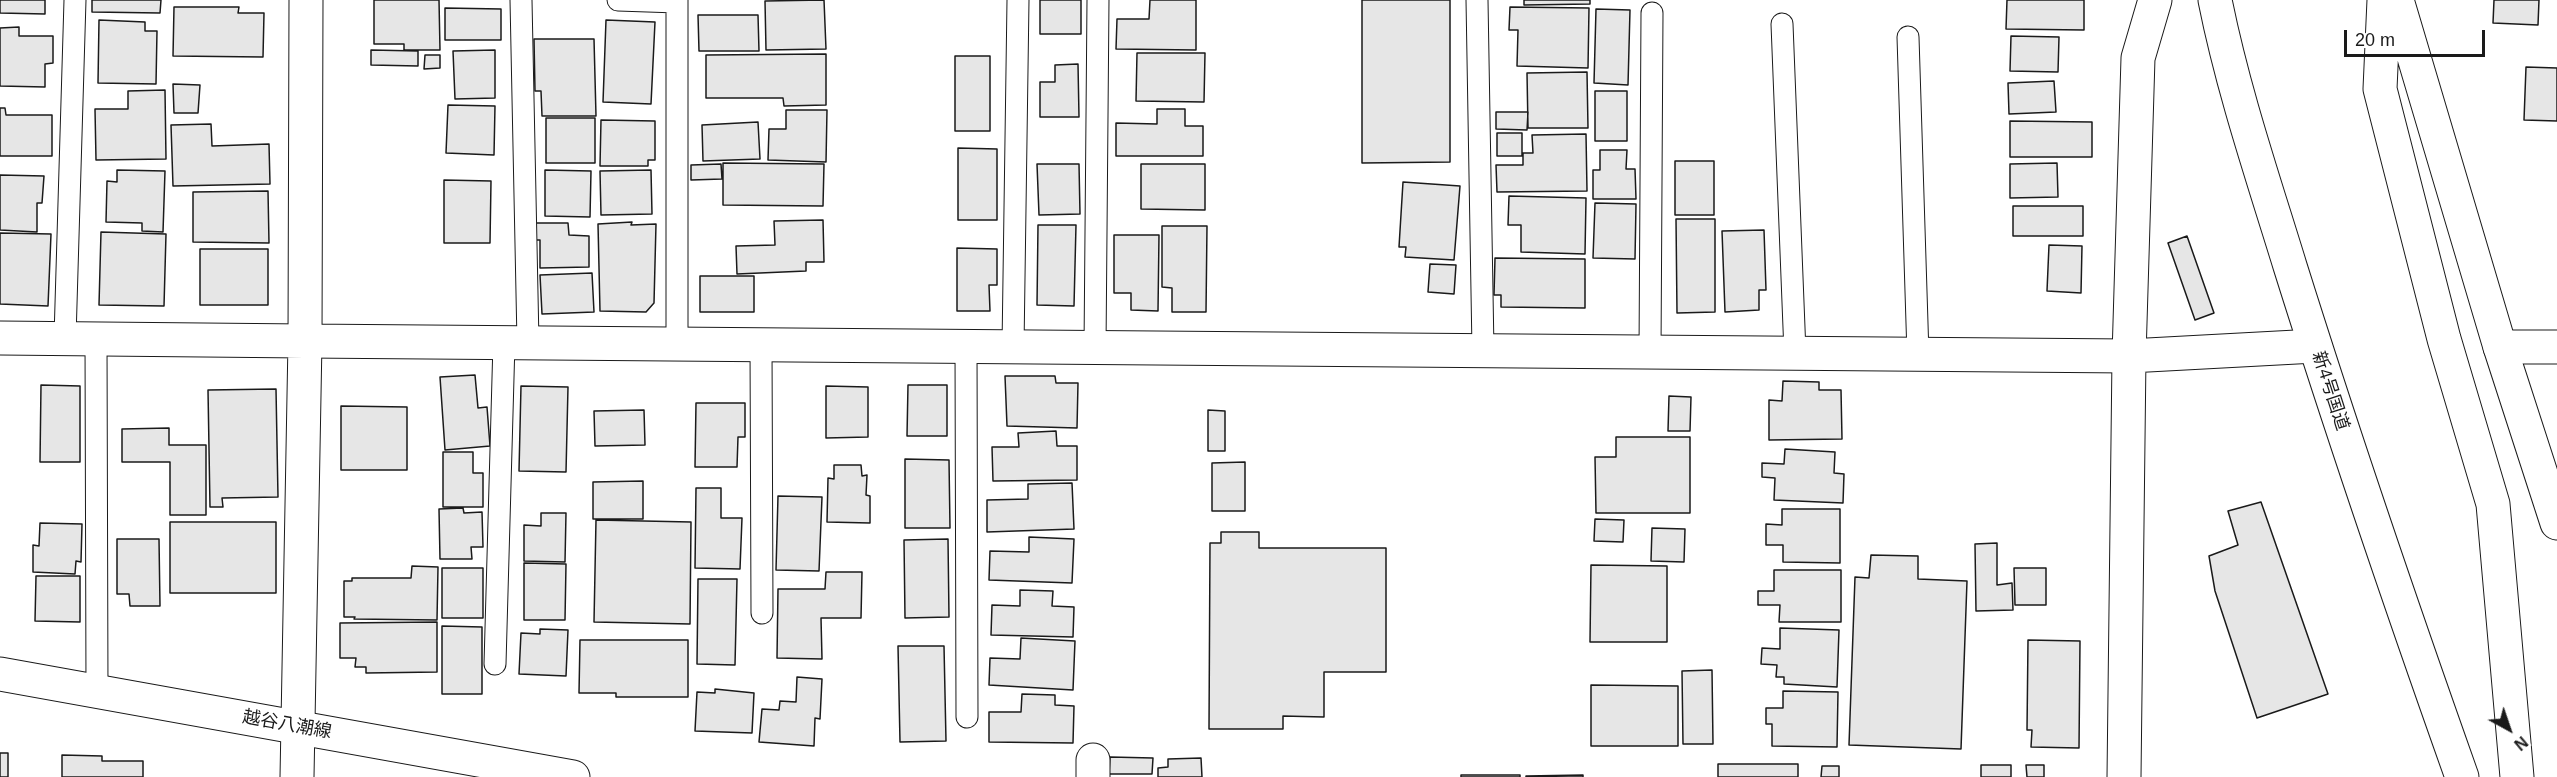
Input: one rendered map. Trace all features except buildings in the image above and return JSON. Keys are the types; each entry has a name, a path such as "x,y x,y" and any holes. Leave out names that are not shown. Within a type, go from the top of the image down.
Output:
{"main road":[{"path":"297,777 305,340 306,0"},
{"path":"2124,777 2129,356 2138,58 2155,0"},
{"name":"新4号国道","path":"2214,0 2227,60 2315,346 2410,631 2462,777"},
{"path":"2385,0 2380,89 2444,339 2493,504 2517,777"},
{"path":"2397,0 2500,347 2557,523"},
{"path":"0,338 2129,356 2315,346"},
{"path":"2500,347 2557,347"},
{"name":"越谷八潮線","path":"0,674 297,727 454,767 573,777"}],"lane":[{"path":"75,0 80,339 97,693"},
{"path":"495,664 516,342 520,0"},
{"path":"618,0 677,1 677,343"},
{"path":"1013,347 1017,0"},
{"path":"1095,348 1098,0"},
{"path":"1477,0 1483,350"},
{"path":"1650,352 1653,12"},
{"path":"1782,24 1795,353"},
{"path":"1908,37 1918,355"},
{"path":"761,344 762,613"},
{"path":"966,346 967,717"}]}
